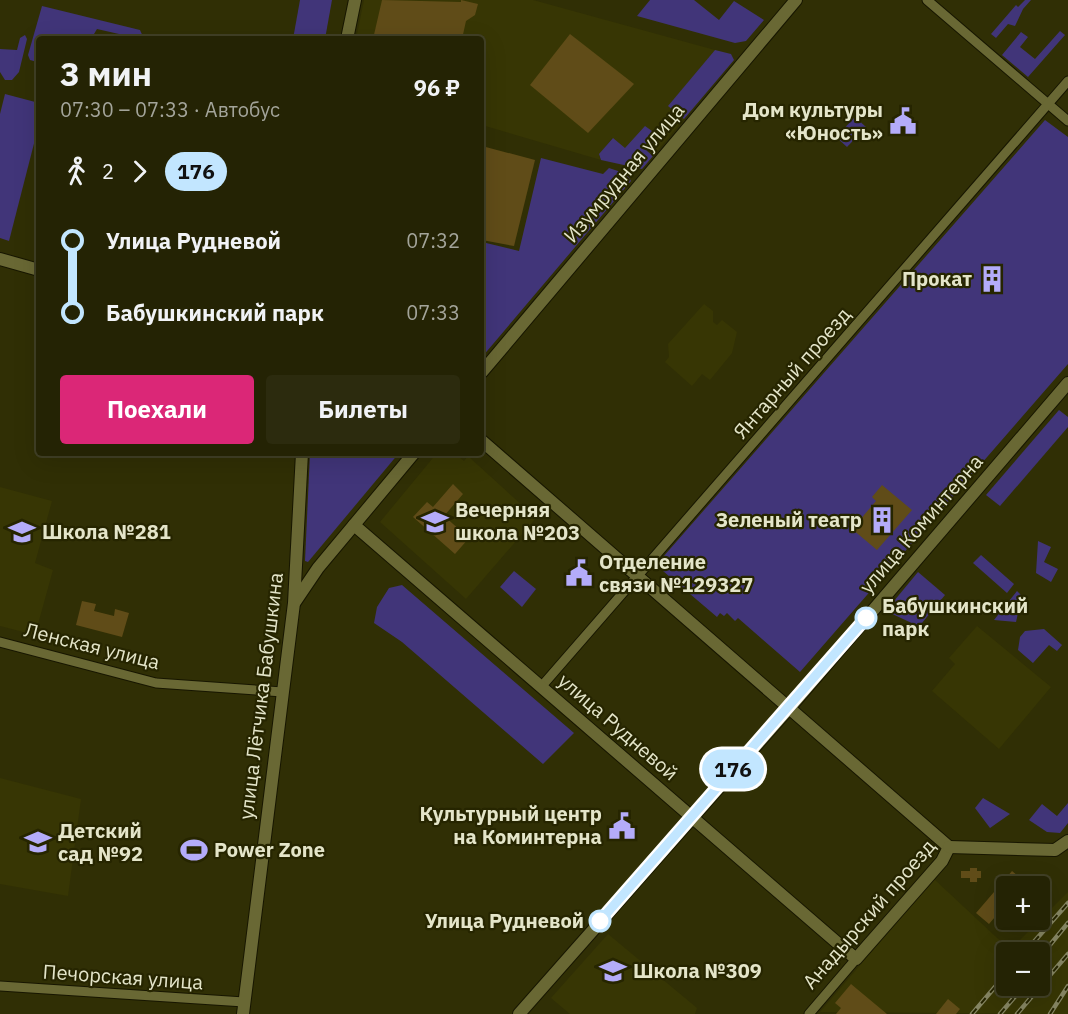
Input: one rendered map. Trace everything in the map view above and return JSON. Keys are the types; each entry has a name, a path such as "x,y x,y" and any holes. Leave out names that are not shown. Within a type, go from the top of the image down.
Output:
{"street":[{"path":"348,36 355,0"},
{"name":"Изумрудная улица","path":"484,370 796,0"},
{"path":"927,0 1068,121"},
{"name":"Янтарный проезд","path":"541,687 639,578 1068,81"},
{"path":"0,259 36,269"},
{"name":"улица Коминтерна","path":"519,1014 1068,383"},
{"path":"484,443 949,847"},
{"name":"улица Лётчика Бабушкина","path":"243,1008 294,603 302,456"},
{"path":"294,603 318,568 412,456"},
{"name":"улица Рудневой","path":"354,525 856,959"},
{"name":"Ленская улица","path":"0,642 156,682 283,692"},
{"name":"Анадырский проезд","path":"809,1014 942,861 949,847 1055,850 1068,841"},
{"name":"Печорская улица","path":"0,986 243,1008"}],"shaded area":[{"path":"300,0 332,0 326,36 294,36"},
{"path":"364,0 533,0 715,50 669,106 684,119 653,156 647,151 625,149 612,138 599,156 601,160 484,126 484,36 357,36"},
{"path":"650,0 694,0 719,20 734,1 764,20 746,41 735,43 637,16"},
{"path":"1025,0 1031,0 1023,9 1015,26 1008,24 996,38 991,34 1016,5 1018,7"},
{"path":"42,6 140,30 143,36 120,36 97,29 93,36 36,36 36,62 30,60 28,55"},
{"path":"1060,31 1065,35 1028,77 1002,55 1021,32 1028,37 1020,47 1035,59"},
{"path":"25,35 27,39 19,72 12,80 5,80 0,72 0,49 17,50 20,38"},
{"path":"715,50 731,54 734,60 684,119 668,106"},
{"path":"5,94 36,102 36,136 9,241 0,238 0,114"},
{"path":"855,117 866,127 847,147 836,137"},
{"path":"1045,120 1068,137 1068,364 800,672 738,618 735,621 727,613 724,616 720,613 717,617 656,565"},
{"path":"645,126 659,136 647,151 653,156 642,169 601,160 599,154 613,138 625,148"},
{"path":"541,158 603,174 609,168 627,174 631,181 484,355 484,242 519,251"},
{"path":"704,304 713,311 713,322 717,325 722,320 737,332 732,353 710,380 702,374 692,386 665,362 669,357 668,344"},
{"path":"1059,410 1068,417 1068,427 1000,506 986,495"},
{"path":"310,456 396,456 308,562 305,561"},
{"path":"435,456 458,456 464,461 468,456 536,518 466,599 380,522"},
{"name":"Школа №281","path":"0,487 52,501 35,563 53,570 35,635 0,626"},
{"path":"1038,541 1051,547 1044,562 1058,569 1051,582 1036,573"},
{"path":"981,555 1014,584 1007,593 973,563"},
{"path":"514,571 536,589 522,607 500,587"},
{"path":"918,572 945,595 922,623 916,625 888,612 889,607"},
{"path":"402,585 574,733 543,764 402,642 374,623 377,607 389,588"},
{"path":"1017,591 1022,596 1016,622 994,620"},
{"path":"977,626 1051,687 999,749 932,691 955,664 949,658"},
{"path":"1044,629 1062,645 1057,651 1049,645 1033,663 1018,650 1020,637 1025,631"},
{"name":"Детский сад №92","path":"0,778 81,799 68,896 0,884"},
{"path":"983,798 1010,814 990,828 975,808"},
{"path":"1068,803 1068,823 1060,833 1047,832 1029,820 1042,804 1057,816"},
{"path":"934,879 1001,942 996,942 996,996 1050,996 1050,942 1018,942 1030,930 1050,930 1050,910 1068,892 1068,1014 820,1012"},
{"name":"Школа №309","path":"608,934 697,1008 695,1014 570,1014 551,998"}],"building":[{"path":"382,0 461,2 461,0 478,4 475,15 466,21 463,36 374,36"},
{"path":"570,34 634,84 588,133 530,85"},
{"path":"484,147 535,160 514,246 484,240"},
{"name":"Прокат","path":"989,270 1002,280 994,289 982,278"},
{"name":"Вечерняя школа №203","path":"453,484 463,494 444,516 469,538 455,554 413,517 427,502 433,507"},
{"name":"Зеленый театр","path":"882,485 912,510 877,550 852,529 876,501 872,497"},
{"path":"82,601 96,604 94,611 114,616 115,609 129,613 122,637 76,625"},
{"path":"970,868 977,868 977,871 981,871 981,878 977,878 977,882 970,882 970,878 961,878 961,871 970,871"},
{"path":"1012,871 1018,876 1008,876"},
{"path":"996,890 996,916 989,924 976,913"},
{"path":"851,984 887,1014 836,1014 841,1008 835,1003"},
{"path":"948,999 960,1009 956,1014 936,1014"}],"railway":[{"path":"1034,942 1068,903"},
{"path":"1050,945 1068,923"},
{"path":"1017,1014 1068,954"},
{"path":"972,1014 996,986"},
{"path":"1050,1014 1068,986"},
{"path":"1000,1014 1015,996"}],"bus line":[{"name":"176","path":"600,921 866,618"}],"place":[{"name":"Дом культуры «Юность»","path":"903,121"},
{"name":"Прокат","path":"992,279"},
{"name":"Зеленый театр","path":"882,520"},
{"name":"Вечерняя школа №203","path":"435,522"},
{"name":"Школа №281","path":"22,532"},
{"name":"Отделение связи №129327","path":"579,573"},
{"name":"Бабушкинский парк","path":"866,618"},
{"name":"Культурный центр на Коминтерна","path":"622,826"},
{"name":"Детский сад №92","path":"38,842"},
{"name":"Power Zone","path":"194,850"},
{"name":"Улица Рудневой","path":"600,921"},
{"name":"Школа №309","path":"613,971"}]}
